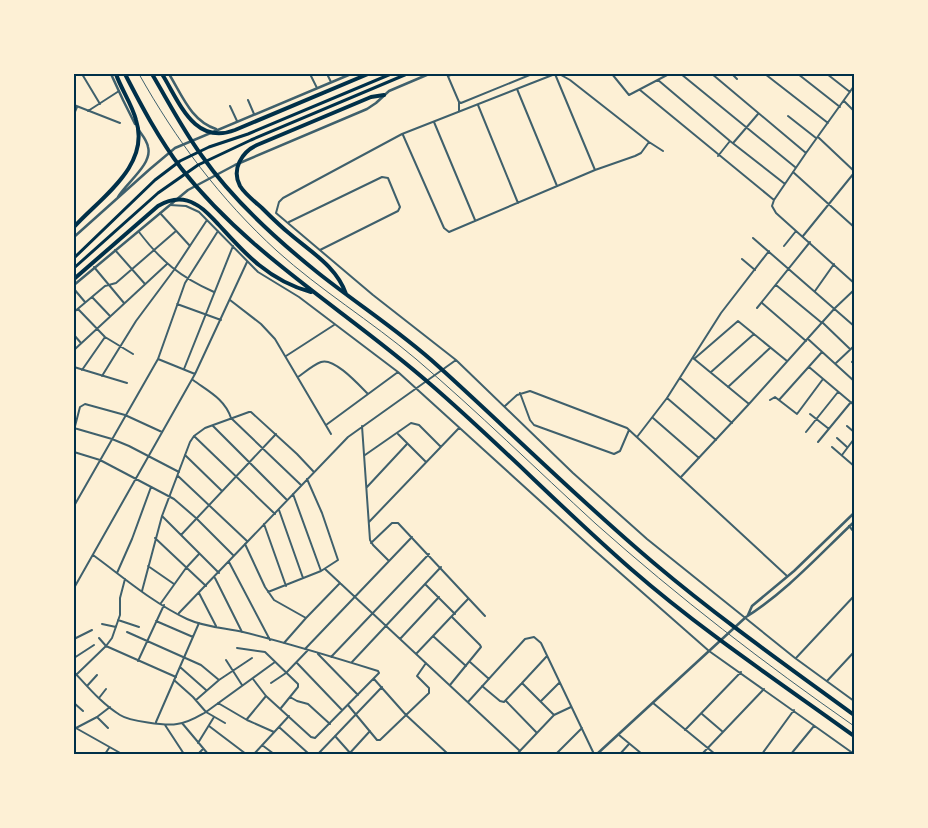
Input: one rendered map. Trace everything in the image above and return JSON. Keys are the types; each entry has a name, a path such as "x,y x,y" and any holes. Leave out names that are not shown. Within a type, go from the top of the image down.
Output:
{"highway":[{"path":"74,227 125,176 134,160 138,131 136,119 116,74"},
{"path":"125,74 160,138 182,169 203,193 260,248 315,294 374,337 430,383 608,549 652,587 726,644 854,736"},
{"path":"152,74 201,156 227,187 291,250 438,366 610,525 722,619 854,715"},
{"path":"162,74 188,118 198,128 211,133 223,134 368,74"},
{"path":"346,295 343,284 330,267 287,232 248,195 238,181 237,170 240,160 249,149 371,97 384,96"},
{"path":"74,279 158,206 171,200 180,199 194,203 205,211 247,254 267,271 289,284 315,294"}],"main road":[{"path":"378,74 390,74"},
{"path":"74,258 155,180 180,161 209,147 248,134 390,74"},
{"path":"74,268 158,193 198,165 251,140 408,74"}],"street":[{"path":"82,74 100,104"},
{"path":"112,74 118,91 149,151 145,164 123,188 116,200"},
{"path":"169,74 195,117 217,130"},
{"path":"310,74 317,88"},
{"path":"326,74 331,82"},
{"path":"74,237 169,152 236,121 351,74"},
{"path":"74,285 188,190 226,170 367,109 389,91 429,74"},
{"path":"453,74 447,75 460,111"},
{"path":"458,102 462,103 532,74"},
{"path":"555,74 595,170"},
{"path":"663,151 570,80 555,74 402,134 283,198 279,202 276,213 373,296 456,360 572,473 622,517 701,583 747,616 796,658 854,701"},
{"path":"612,74 628,94 631,95 669,74"},
{"path":"681,74 796,167"},
{"path":"712,74 806,153"},
{"path":"732,74 737,79"},
{"path":"765,74 828,123"},
{"path":"798,74 840,107"},
{"path":"827,74 850,92"},
{"path":"658,80 730,141 785,184"},
{"path":"854,86 816,137 774,200 772,206 776,213 854,283"},
{"path":"517,89 557,186"},
{"path":"640,90 718,156 774,200"},
{"path":"88,111 118,91"},
{"path":"248,100 254,114"},
{"path":"844,101 854,111"},
{"path":"478,104 518,203"},
{"path":"74,114 75,106 120,123"},
{"path":"230,106 236,121"},
{"path":"733,143 758,114"},
{"path":"788,116 816,137 854,172 803,236"},
{"path":"434,122 475,220"},
{"path":"402,134 445,230 450,232 595,170 635,156 641,153 649,142"},
{"path":"718,156 730,141"},
{"path":"793,172 854,227"},
{"path":"288,223 382,177 388,178 400,207 398,211 320,250"},
{"path":"169,205 178,204 191,207 199,212 247,262 263,275 300,297 398,372 593,549 709,651 854,754"},
{"path":"160,212 190,246"},
{"path":"102,376 154,294 174,270 207,220"},
{"path":"138,230 153,251 174,270 187,279 214,292"},
{"path":"74,312 103,288 116,283 176,231"},
{"path":"74,506 158,359 187,279 218,231"},
{"path":"784,246 796,231"},
{"path":"753,238 854,326"},
{"path":"757,308 810,242"},
{"path":"184,369 233,246"},
{"path":"115,250 145,284"},
{"path":"637,437 653,418 721,313 770,251"},
{"path":"742,260 755,270"},
{"path":"74,588 195,374 247,262"},
{"path":"74,350 167,264"},
{"path":"814,291 834,264"},
{"path":"94,267 124,303"},
{"path":"776,285 850,349"},
{"path":"74,289 86,302"},
{"path":"681,478 835,308 854,290"},
{"path":"92,297 110,316"},
{"path":"230,300 266,328 286,356 331,434"},
{"path":"762,303 854,380"},
{"path":"177,304 221,320"},
{"path":"78,309 105,337 133,354"},
{"path":"693,358 738,321 787,361"},
{"path":"286,356 334,324"},
{"path":"711,372 754,334"},
{"path":"74,335 81,343"},
{"path":"82,370 105,337"},
{"path":"835,364 854,346"},
{"path":"728,387 771,348"},
{"path":"780,400 822,352"},
{"path":"693,358 749,404"},
{"path":"158,359 195,374"},
{"path":"178,614 348,437 456,360"},
{"path":"298,377 320,362 326,361 334,364 368,394"},
{"path":"74,367 127,383"},
{"path":"809,367 854,406"},
{"path":"326,425 398,372"},
{"path":"680,378 732,423"},
{"path":"192,379 220,399 232,418 301,485"},
{"path":"770,400 774,397 780,400 797,414 823,379"},
{"path":"505,406 520,393 530,391 621,425 637,437 787,576"},
{"path":"806,432 838,392"},
{"path":"520,393 530,420 534,425 614,454 620,451 629,430"},
{"path":"666,398 716,440"},
{"path":"818,442 851,402"},
{"path":"162,432 126,415 84,404 80,407 75,419 74,429 112,439 149,456 178,474 246,542 268,592 278,604 306,618"},
{"path":"142,591 162,516 184,456 194,436 212,426 251,412 314,471"},
{"path":"810,414 829,429"},
{"path":"653,418 699,458"},
{"path":"364,455 415,423 441,447"},
{"path":"212,426 287,500"},
{"path":"362,426 371,543 389,560"},
{"path":"847,426 854,432"},
{"path":"369,522 459,428"},
{"path":"181,535 276,434"},
{"path":"398,434 426,462"},
{"path":"194,436 275,514"},
{"path":"837,438 848,447"},
{"path":"841,455 854,439"},
{"path":"367,487 407,444"},
{"path":"851,444 854,447"},
{"path":"832,448 854,466"},
{"path":"74,452 100,460 169,496 196,518 234,556"},
{"path":"184,456 222,491"},
{"path":"268,592 326,569 336,562 338,557 307,479"},
{"path":"117,573 132,540 151,487"},
{"path":"293,494 321,571"},
{"path":"279,510 303,579"},
{"path":"747,616 752,606 854,514"},
{"path":"162,516 219,573"},
{"path":"371,543 394,522 400,524 485,616"},
{"path":"468,702 525,639 534,637 548,656 596,754 747,616 755,612 854,522"},
{"path":"264,524 286,586"},
{"path":"849,526 854,532"},
{"path":"272,683 297,662 412,537"},
{"path":"156,538 206,586"},
{"path":"138,661 174,584 200,554"},
{"path":"332,657 429,554"},
{"path":"93,555 142,591 178,614 199,623 284,643 378,671 379,673 330,724 313,738 266,696 253,679"},
{"path":"229,562 270,640"},
{"path":"148,566 174,584"},
{"path":"351,663 441,568"},
{"path":"326,569 520,751"},
{"path":"214,577 242,632"},
{"path":"126,579 120,598 118,620 112,638 106,646 75,674 110,708 124,717 164,724 182,723 206,712 275,662"},
{"path":"284,643 340,583"},
{"path":"424,584 455,614"},
{"path":"199,593 216,626"},
{"path":"796,658 854,596"},
{"path":"400,639 439,598"},
{"path":"416,654 469,599"},
{"path":"450,685 480,649 480,644 452,617"},
{"path":"118,620 139,627"},
{"path":"156,621 193,638"},
{"path":"156,722 199,623"},
{"path":"102,624 116,626"},
{"path":"74,639 92,630"},
{"path":"128,632 201,664 219,680"},
{"path":"433,636 466,666"},
{"path":"99,638 106,646 175,679 206,712 225,723"},
{"path":"74,658 94,645"},
{"path":"237,648 263,651 298,685 281,709"},
{"path":"827,682 854,652"},
{"path":"317,653 358,695"},
{"path":"506,701 548,656"},
{"path":"196,700 219,680 252,658"},
{"path":"226,660 242,685"},
{"path":"297,662 343,710"},
{"path":"470,662 489,679"},
{"path":"348,705 380,740 429,692 429,688 417,676 426,663"},
{"path":"180,667 207,690"},
{"path":"685,730 741,672"},
{"path":"87,686 97,675"},
{"path":"374,679 406,715 448,754"},
{"path":"541,700 560,682"},
{"path":"522,683 554,715"},
{"path":"482,686 500,701 506,701 537,733"},
{"path":"318,754 382,687"},
{"path":"99,698 106,689"},
{"path":"702,754 764,689"},
{"path":"247,720 266,696"},
{"path":"290,697 308,704 330,724"},
{"path":"218,702 247,720 274,732"},
{"path":"74,703 83,711"},
{"path":"653,703 715,754"},
{"path":"517,754 554,715 572,706"},
{"path":"75,727 97,717 110,708"},
{"path":"762,754 794,710"},
{"path":"701,714 723,732"},
{"path":"254,754 290,716"},
{"path":"97,717 108,728"},
{"path":"198,743 214,717"},
{"path":"182,723 208,754"},
{"path":"164,724 184,754"},
{"path":"209,726 246,754"},
{"path":"791,754 814,726"},
{"path":"75,727 122,754"},
{"path":"279,728 309,754"},
{"path":"556,754 582,728"},
{"path":"335,736 350,754 370,731"},
{"path":"619,735 642,754"},
{"path":"620,754 629,744"},
{"path":"262,745 274,754"},
{"path":"105,754 109,748"},
{"path":"198,754 203,748"}],"lane":[{"path":"139,74 173,133 214,186 276,250 331,295 416,359 598,525 667,585 786,678 854,726"}]}
